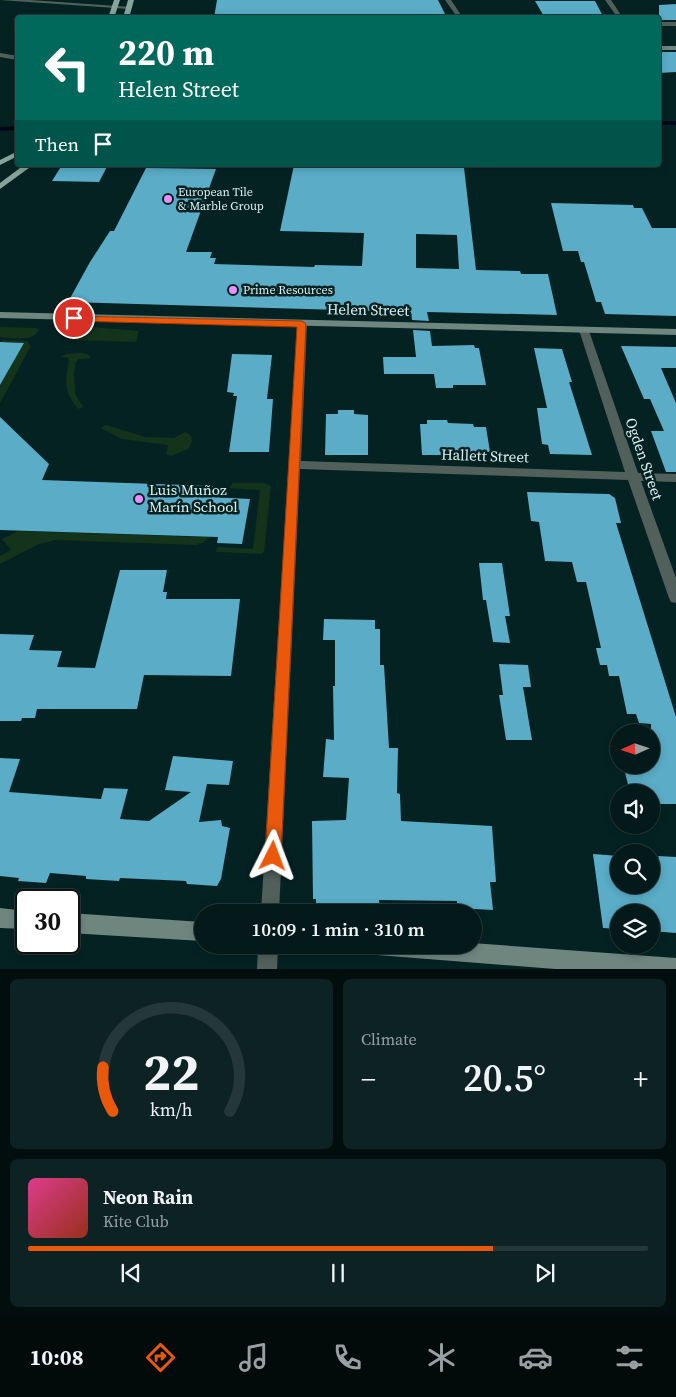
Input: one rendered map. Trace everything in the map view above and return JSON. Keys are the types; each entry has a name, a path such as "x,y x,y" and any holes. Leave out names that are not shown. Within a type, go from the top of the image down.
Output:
{"main road":[{"path":"112,15 117,0"},
{"path":"127,15 130,0"},
{"path":"0,163 15,156"},
{"path":"0,187 25,167"}],"street":[{"path":"2,0 128,7"},
{"path":"448,0 459,15"},
{"path":"608,0 619,15"},
{"path":"661,24 676,24"},
{"path":"661,48 676,48"},
{"path":"0,55 15,58"},
{"name":"Helen Street","path":"0,315 676,332"},
{"path":"270,904 302,324"},
{"name":"Ogden Street","path":"584,330 676,598"},
{"name":"Hallett Street","path":"293,465 676,478"},
{"path":"0,918 15,919"},
{"path":"80,924 194,931"},
{"path":"482,953 676,968"},
{"path":"267,969 268,954"}],"green space":[{"path":"0,327 39,329 28,338 16,339 0,337"},
{"path":"91,327 139,331 136,342 72,340 73,333 79,333"},
{"path":"2,340 27,341 31,346 0,403 0,386 23,343 1,342"},
{"path":"66,354 87,354 91,358 79,359 76,362 74,374 75,394 83,407 78,409 69,396 66,385 69,358 61,357"},
{"path":"106,425 145,437 174,438 185,432 190,435 192,441 188,449 171,456 166,454 168,445 122,439 101,428"},
{"path":"233,483 264,483 271,486 264,552 262,554 216,552 217,547 253,549 260,490 229,488"},
{"path":"207,516 213,534 204,542 196,545 55,540 39,544 0,564 0,556 11,550 2,539 18,531 202,537"}],"building":[{"path":"217,0 438,0 446,15 214,15"},
{"path":"535,1 595,1 602,15 543,15"},
{"path":"676,4 676,20 661,20 659,5"},
{"path":"661,52 676,52 676,72 661,73"},
{"path":"61,167 107,167 99,182 52,181"},
{"path":"294,167 464,168 476,270 548,274 557,315 427,312 429,321 412,320 411,312 68,302 110,231 114,231 146,168 216,169 186,252 212,252 210,258 216,258 214,264 314,267 315,265 362,266 364,233 280,231","holes":["416,234 457,235 459,269 416,268"]},
{"path":"551,203 633,205 634,208 642,208 652,228 676,228 676,316 605,314 601,302 596,302 584,262 581,262 578,251 563,251"},
{"path":"413,330 430,331 432,346 474,345 475,348 479,348 486,385 453,385 453,388 436,388 434,374 384,374 383,357 416,357"},
{"path":"0,342 24,343 0,385"},
{"path":"621,346 676,347 676,368 661,368 676,403 676,472 666,472 651,431 664,431 650,399 644,399"},
{"path":"534,348 562,349 572,382 569,382 592,455 550,454 548,445 542,444 537,408 547,408"},
{"path":"232,354 272,355 267,399 273,399 269,452 229,452 237,396 233,396 234,393 227,392"},
{"path":"338,410 354,410 354,414 368,415 368,455 325,455 326,414 338,414"},
{"path":"0,417 49,464 42,480 213,486 211,497 250,499 242,544 217,543 218,537 0,530"},
{"path":"427,420 447,420 448,423 473,424 474,427 486,427 490,452 478,452 479,455 422,455 420,424 427,424"},
{"path":"527,492 609,494 615,498 621,523 616,523 676,717 676,804 660,804 660,784 628,784 625,774 660,774 660,724 639,723 636,714 627,714 619,676 609,676 607,665 600,665 596,648 601,648 586,582 577,582 572,562 545,561 539,522 531,521"},
{"path":"479,563 502,563 510,616 505,616 510,643 493,642 486,600 483,600"},
{"path":"120,570 167,570 163,592 167,592 166,599 240,599 231,676 144,675 137,709 37,709 35,718 22,718 21,721 0,721 0,634 34,635 29,650 62,651 57,667 95,668"},
{"path":"324,619 375,620 375,629 380,629 380,665 384,665 389,748 398,748 397,793 400,794 401,821 492,826 496,882 490,882 493,910 482,909 482,904 457,904 457,901 379,900 380,904 316,904 316,899 313,899 312,821 346,820 349,778 323,777 326,739 334,740 333,686 335,686 335,640 323,640"},
{"path":"499,664 528,665 531,687 523,687 532,740 506,740 499,695 503,695"},
{"path":"173,756 233,761 229,785 207,784 199,822 221,820 222,826 230,828 221,879 217,886 187,884 186,881 120,878 119,881 86,879 86,876 50,873 46,883 18,881 19,878 0,876 0,758 20,759 9,792 101,799 104,788 128,789 120,819 149,821 191,792 165,790"},
{"path":"593,854 610,855 610,894 660,894 660,856 676,857 676,933 660,932 660,904 610,904 610,928 603,928"}],"waterway":[{"path":"661,123 676,123"},
{"path":"0,129 15,128"}],"place":[{"name":"European Tile & Marble Group","path":"168,199"},
{"name":"Prime Resources","path":"233,290"},
{"name":"Luis Muñoz Marín School","path":"139,499"}],"route":[{"path":"74,318 302,324 273,856"}]}
